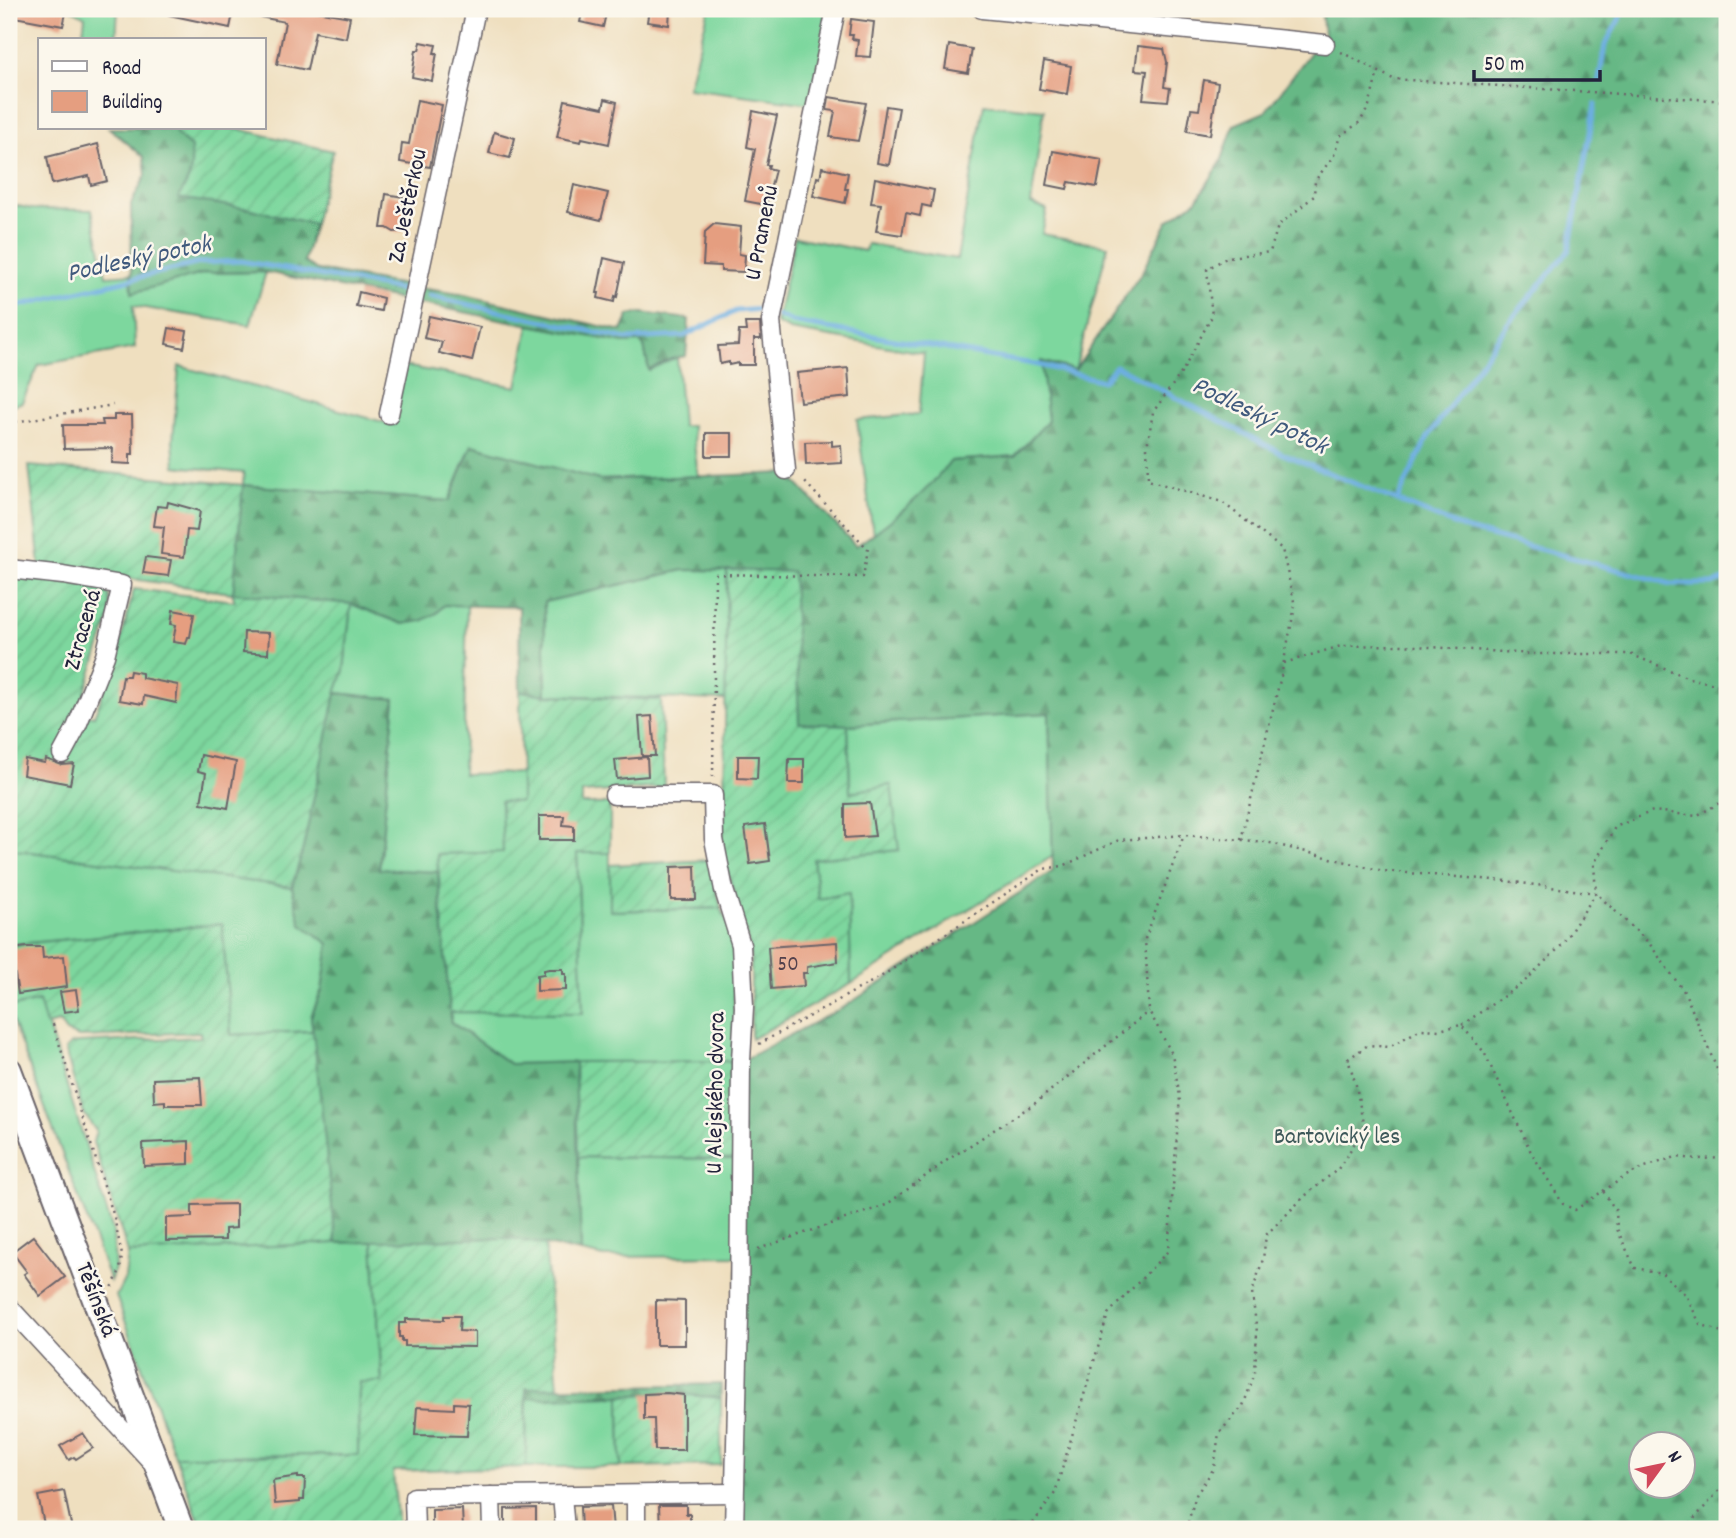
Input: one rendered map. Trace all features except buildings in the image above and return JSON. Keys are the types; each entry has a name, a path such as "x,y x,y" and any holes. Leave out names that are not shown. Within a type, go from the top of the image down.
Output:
{"main road":[{"name":"Těšínská","path":"9,1070 181,1529"}],"street":[{"name":"Za Ještěrkou","path":"389,414 476,9"},
{"name":"U Pramenů","path":"785,466 771,320 836,9"},
{"path":"982,9 1325,44"},
{"name":"Ztracená","path":"9,569 122,586 105,656 76,728 62,754"},
{"path":"614,795 713,794"},
{"name":"U Alejského dvora","path":"713,794 714,839 724,890 741,945 744,1007 740,1061 740,1255 734,1529"},
{"path":"9,1307 160,1470"},
{"path":"415,1529 414,1497 734,1493"},
{"path":"636,1495 636,1529"},
{"path":"491,1496 492,1529"},
{"path":"562,1496 565,1529"}],"path":[{"path":"1325,44 1393,79 1727,101"},
{"path":"1241,840 1295,606 1282,549 1222,502 1148,480 1147,447 1153,412 1182,372 1212,316 1207,269 1228,257 1270,252 1278,226 1314,196 1315,181 1334,155 1340,136 1360,122 1369,106 1378,72"},
{"path":"9,423 113,405"},
{"path":"713,794 715,574 863,577 869,549 785,466"},
{"path":"1284,663 1341,646 1401,645 1532,654 1630,654 1689,678 1727,687"},
{"path":"1186,1529 1196,1495 1214,1468 1219,1433 1243,1406 1255,1373 1256,1332 1252,1293 1263,1259 1266,1235 1338,1168 1364,1129 1348,1059 1368,1045 1389,1046 1421,1028 1439,1030 1461,1025 1524,982 1561,946 1596,893 1594,864 1615,827 1653,811 1696,816 1727,799"},
{"path":"1029,1529 1055,1493 1108,1314 1168,1251 1181,1096 1172,1054 1149,1012 1145,939 1185,835"},
{"path":"740,1061 742,1051 882,976 1043,869 1063,866 1119,840 1185,835 1266,842 1383,871 1506,881 1596,893 1649,943 1685,993 1727,1093"},
{"path":"740,1255 886,1205 949,1159 1034,1104 1149,1012"},
{"path":"52,1024 114,1217 122,1255 117,1279 99,1308"},
{"path":"1461,1025 1484,1052 1531,1152 1563,1204 1575,1210 1645,1167 1676,1157 1727,1158"},
{"path":"1603,1191 1616,1211 1617,1229 1635,1268 1662,1273 1686,1295 1700,1324 1727,1334"},
{"path":"1685,1529 1727,1482"}],"green space":[{"path":"71,9 118,9 116,38 82,38 85,17"},
{"path":"709,9 832,9 811,104 688,88"},
{"name":"Bartovický les","path":"1321,9 1727,9 1727,1529 734,1529 741,1061 844,1007 1053,871 1049,713 848,725 799,724 792,572 684,570 544,602 546,695 520,691 519,607 444,605 437,613 422,621 403,624 351,604 233,593 243,485 449,501 472,445 599,480 787,473 856,546 907,507 951,461 1015,456 1048,421 1041,361 1075,370 1142,272 1168,221 1197,200 1221,162 1234,125 1265,112 1324,35"},
{"path":"984,104 1044,110 1031,204 1047,210 1042,234 1108,246 1075,370 1049,420 1015,456 951,461 915,500 873,534 857,420 919,414 924,353 790,330 776,323 795,237 865,251 867,244 957,259"},
{"path":"111,130 177,130 176,134 191,147 190,174 179,198 251,209 314,224 304,262 317,270 405,285 403,300 266,272 206,273 132,293 131,204 146,175 144,157"},
{"path":"177,130 243,130 333,151 314,224 251,209 178,198 189,179 191,147 176,134"},
{"path":"9,204 32,209 92,210 106,276 131,274 132,292 206,273 266,272 250,325 133,306 135,348 39,365 22,402 9,408"},
{"path":"419,288 460,294 622,331 629,315 642,313 689,319 686,356 671,359 649,370 644,346 640,342 624,343 416,303"},
{"path":"529,325 624,342 640,342 644,346 649,370 677,357 682,426 692,426 698,476 599,480 472,445 449,501 243,485 244,473 175,466 173,441 179,366 394,425 404,366 517,387"},
{"path":"29,466 243,485 233,593 351,604 344,670 336,693 303,848 292,887 9,849 9,575 101,587 109,595 111,614 78,713 94,716 116,660 134,589 235,601 232,593 40,566"},
{"path":"684,570 727,570 726,700 546,695 544,602"},
{"path":"727,570 793,572 799,723 848,725 850,792 891,785 899,850 813,859 818,899 849,893 851,984 751,1039 751,961 748,941 721,849 724,808"},
{"path":"351,604 403,624 437,613 444,605 467,605 463,774 521,773 521,802 501,802 504,853 437,854 438,872 379,870 395,699 336,693 344,670"},
{"path":"520,691 546,695 661,700 664,787 582,793 582,804 610,804 610,853 577,853 583,1013 450,1012 437,854 503,852 501,801 521,802"},
{"path":"336,693 395,699 379,869 438,872 451,1022 510,1064 575,1062 581,1252 510,1238 336,1243 311,1017 322,990 329,944 301,924 292,887 303,848"},
{"path":"1049,713 1053,856 851,984 849,894 818,899 813,858 898,850 850,792 848,725"},
{"path":"9,849 292,887 301,924 330,943 322,990 311,1017 313,1031 231,1035 222,924 9,945"},
{"path":"577,853 610,853 610,911 721,908 734,937 734,1061 510,1064 451,1022 450,1012 583,1013"},
{"path":"710,860 721,908 610,911 610,865"},
{"path":"222,924 231,1035 313,1031 336,1243 128,1253 93,1142 96,1131 83,1112 65,1050 71,1044 201,1037 200,1032 79,1037 66,1032 59,1022 46,1025 39,1001 12,1007 9,1004 9,945"},
{"path":"40,1001 113,1231 115,1268 110,1281 9,1012 9,1004 13,1007"},
{"path":"741,1061 740,1159 578,1157 575,1062"},
{"path":"578,1157 740,1159 740,1256 604,1257 581,1252"},
{"path":"510,1238 545,1245 558,1387 526,1388 526,1467 393,1471 398,1529 202,1529 175,1456 358,1455 359,1382 382,1382 373,1241"},
{"path":"373,1241 382,1382 359,1382 358,1455 175,1456 116,1296 125,1278 128,1253"},
{"path":"721,1384 721,1398 649,1395 527,1398 526,1388"},
{"path":"667,1393 721,1398 721,1465 621,1467 620,1396"},
{"path":"620,1396 621,1467 526,1467 527,1398"}],"waterway":[{"path":"1599,80 1605,45 1625,9"},
{"path":"1398,499 1428,437 1509,322 1569,250 1595,105"},
{"name":"Podleský potok","path":"9,308 200,263 241,261 402,290"},
{"name":"Podleský potok","path":"429,296 627,339 684,336 736,311 763,309"},
{"name":"Podleský potok","path":"777,315 792,322 1039,365 1103,381 1116,366 1283,454 1468,530 1671,584 1712,584 1727,579"}]}
